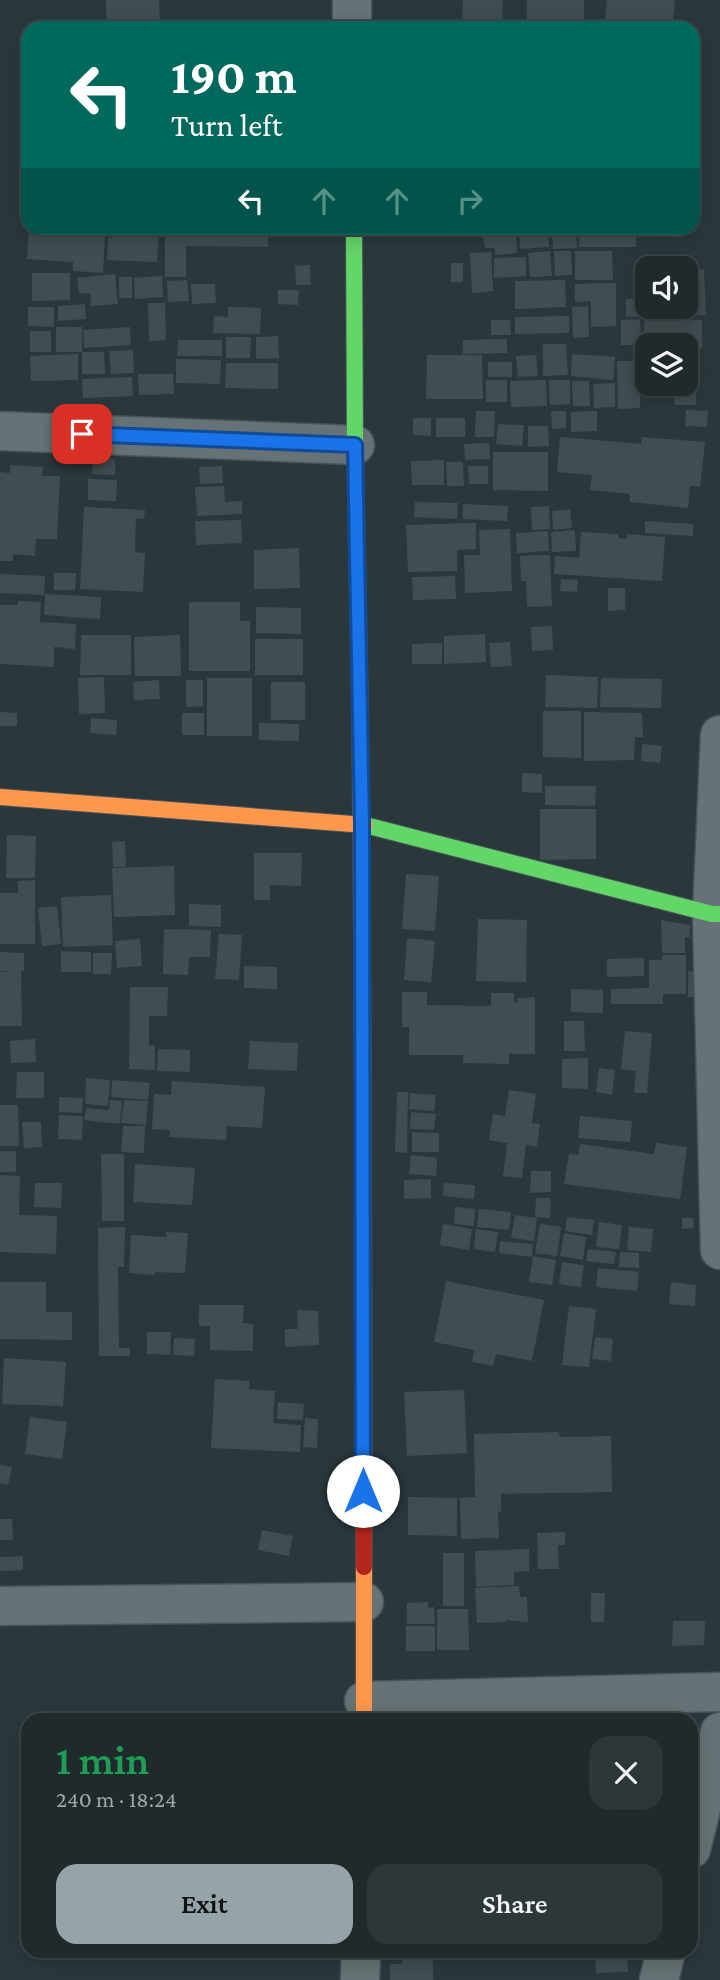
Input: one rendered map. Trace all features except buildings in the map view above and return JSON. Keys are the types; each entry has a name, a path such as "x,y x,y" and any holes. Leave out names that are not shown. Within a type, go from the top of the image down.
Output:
{"street":[{"path":"352,0 352,21"},
{"path":"354,235 362,824 364,1711 720,1692"},
{"path":"0,431 355,445"},
{"path":"720,735 716,914 720,1250"},
{"path":"0,797 362,824 716,914"},
{"path":"0,1606 363,1602"},
{"path":"698,1822 720,1732"},
{"path":"360,1980 361,1958"},
{"path":"659,1980 664,1958"}],"traffic: fast":[{"path":"354,235 360,707"},
{"path":"365,825 720,914"}],"traffic: slow":[{"path":"360,707 363,1057"},
{"path":"0,797 365,825"},
{"path":"364,1567 364,1713"}],"traffic: jam":[{"path":"363,1057 364,1567"}],"route":[{"path":"82,434 355,445 362,824 363,1491"}]}
